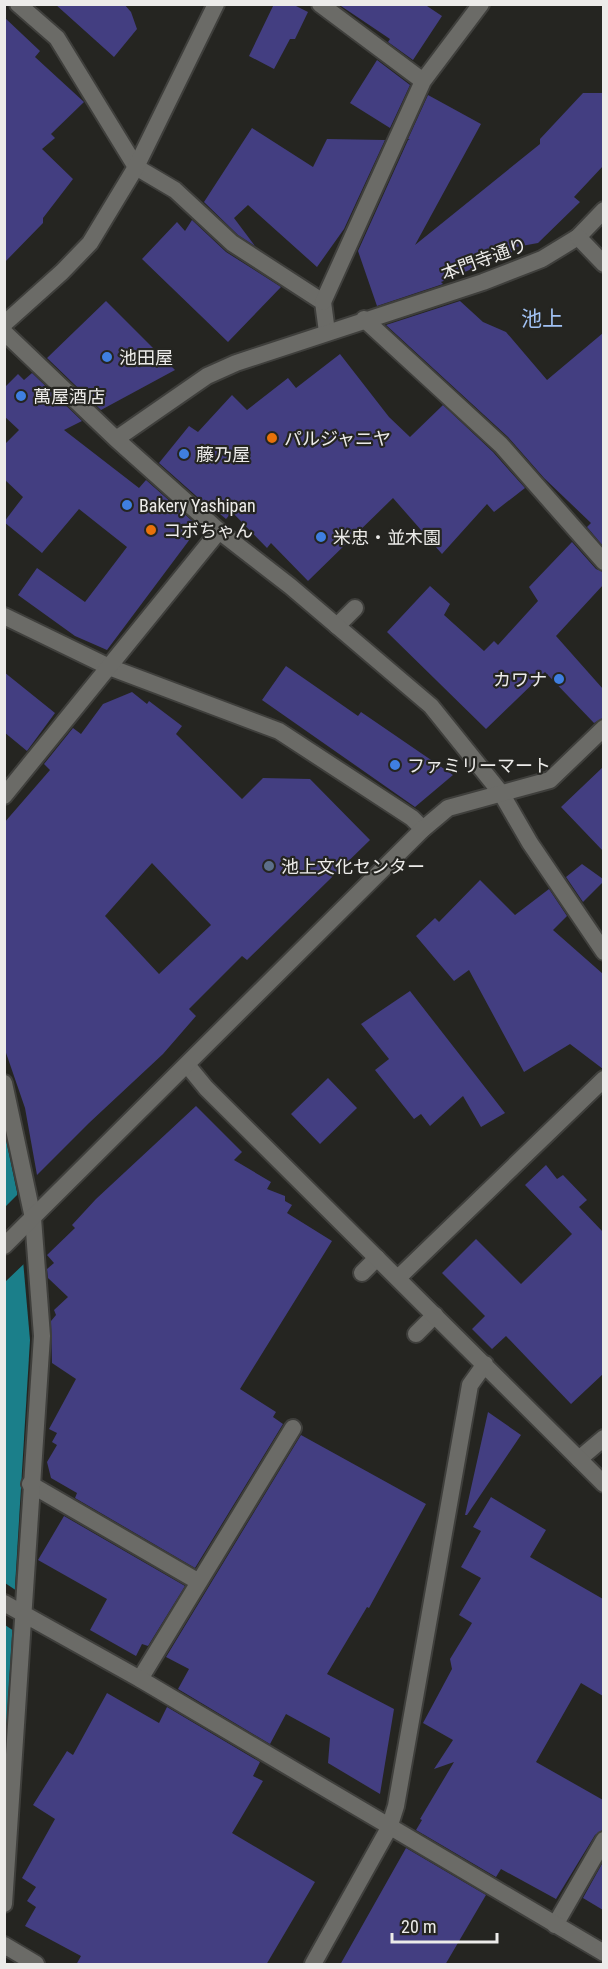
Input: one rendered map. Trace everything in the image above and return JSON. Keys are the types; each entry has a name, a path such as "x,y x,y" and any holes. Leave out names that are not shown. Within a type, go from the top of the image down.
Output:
{"street":[{"path":"18,4 57,38 136,167 175,190 232,243 323,302"},
{"path":"4,324 62,273 90,243 136,167 216,4"},
{"path":"320,4 423,81"},
{"path":"327,332 323,302 423,81 481,4"},
{"name":"本門寺通り","path":"116,439 207,376 236,363 364,319 483,282 542,259 578,237 603,210"},
{"path":"578,237 603,264"},
{"path":"364,319 501,445 603,562"},
{"path":"4,332 116,439 219,531 337,626 431,706 501,793 530,843 603,952"},
{"path":"4,796 219,531"},
{"path":"337,626 355,608"},
{"path":"4,616 109,667 279,731 412,818 423,829"},
{"path":"4,1246 188,1066 423,829 448,808 550,780 603,728"},
{"path":"188,1066 207,1088 603,1484"},
{"path":"398,1278 603,1079"},
{"path":"4,1083 29,1222 42,1336 30,1484 15,1609 4,1904"},
{"path":"362,1273 377,1257"},
{"path":"416,1334 435,1315"},
{"path":"313,1965 389,1828 396,1806 470,1385 485,1364"},
{"path":"140,1679 293,1428"},
{"path":"579,1459 603,1438"},
{"path":"30,1484 199,1581"},
{"path":"15,1609 140,1679 603,1953"},
{"path":"555,1924 603,1840"},
{"path":"4,1945 36,1965"}],"water":[{"path":"5,1135 17,1192 30,1340 5,1751"}],"pier":[{"path":"20,1192 27,1261 5,1282 5,1207"},
{"path":"5,1583 17,1591 14,1631 5,1625"}],"building":[{"path":"55,4 124,4 131,12 137,29 114,57"},
{"path":"274,4 292,4 308,12 295,39 290,39 274,69 249,56"},
{"path":"338,4 424,4 442,16 413,60 388,42 390,39"},
{"path":"4,17 40,51 35,57 84,102 51,134 55,138 42,149 73,179 43,218 43,223 4,263"},
{"path":"377,60 410,85 390,128 350,103"},
{"path":"583,93 603,93 603,166 574,197 580,202 538,243 516,247 512,252 441,282 443,284 377,306 358,251 408,140 410,140 408,139 428,95 481,124 415,245 540,144 540,139"},
{"path":"252,128 313,167 327,139 385,140 344,229 317,267 248,205 234,218 255,246 238,235 204,202"},
{"path":"192,220 226,252 281,287 228,342 142,259 177,222 185,231"},
{"path":"106,301 175,370 101,410 47,358"},
{"path":"460,301 483,322 506,332 547,380 603,333 603,546 587,527 591,523 544,478 508,437 386,325"},
{"path":"340,354 389,417 410,437 443,405 493,452 525,488 494,512 487,504 442,554 393,498 308,581 271,543 267,548 232,512 226,519 213,508 212,510 159,463 189,426 198,432 232,395 247,410 288,378 296,388"},
{"path":"32,373 82,421 64,430 139,488 146,480 199,527 107,650 75,636 18,595 37,568 85,602 127,547 79,509 42,553 4,522 23,497 4,479 4,445 19,430 4,416 4,388 18,374 24,380"},
{"path":"572,542 596,569 603,572 603,585 556,636 603,689 603,718 594,723 545,672 486,729 387,632 430,586 450,604 444,615 484,651 494,641 498,645 538,601 529,587"},
{"path":"286,666 358,716 361,712 453,775 415,807 262,700"},
{"path":"4,672 55,713 27,751 4,732"},
{"path":"132,692 147,704 149,701 182,726 176,734 242,799 263,778 310,779 370,840 247,960 242,956 189,1009 196,1016 163,1054 37,1175 25,1108 4,1047 4,823 50,770 44,764 73,728 81,734 103,704","holes":["152,863 211,925 159,974 105,916"]},
{"path":"603,767 603,851 561,807"},
{"path":"582,864 603,879 603,882 583,902 566,877"},
{"path":"480,880 515,915 549,889 567,916 553,930 603,974 603,1069 570,1044 524,1072 469,970 454,981 416,936 435,918 439,922"},
{"path":"410,991 505,1113 481,1127 463,1096 430,1126 421,1114 414,1119 375,1070 389,1059 361,1024"},
{"path":"328,1078 357,1108 320,1144 291,1114"},
{"path":"196,1106 242,1152 234,1160 271,1182 267,1189 285,1196 285,1201 292,1205 287,1213 332,1241 240,1389 276,1412 273,1417 283,1424 195,1568 75,1498 77,1493 51,1478 47,1462 57,1445 52,1442 57,1433 49,1429 76,1379 52,1363 51,1321 56,1315 54,1310 68,1297 48,1278 47,1269 54,1263 47,1255 75,1228 72,1225 96,1199"},
{"path":"546,1165 557,1179 563,1175 587,1200 579,1207 603,1232 603,1374 571,1404 506,1336 492,1349 472,1329 485,1316 442,1273 476,1239 521,1284 572,1234 525,1185"},
{"path":"488,1412 521,1435 465,1515"},
{"path":"301,1435 426,1504 369,1608 367,1607 327,1674 394,1709 380,1794 328,1763 330,1738 286,1714 270,1744 178,1689 189,1669 166,1657"},
{"path":"491,1497 546,1530 530,1557 603,1599 603,1696 581,1683 536,1762 603,1800 603,1830 595,1835 556,1899 501,1869 496,1877 416,1830 422,1820 420,1819 454,1762 434,1769 453,1740 423,1723 452,1669 450,1659 472,1623 459,1615 481,1578 461,1567 481,1531 473,1527"},
{"path":"64,1516 185,1586 148,1646 142,1644 136,1656 90,1630 107,1599 38,1560"},
{"path":"107,1693 159,1723 167,1707 260,1762 253,1776 263,1781 232,1833 315,1882 266,1965 76,1965 81,1956 25,1926 36,1907 27,1901 36,1887 22,1878 55,1819 33,1805 67,1751 73,1755"},
{"path":"406,1848 486,1895 445,1965 340,1965"},
{"path":"603,1862 603,1910 583,1898"}],"place":[{"name":"池田屋","path":"107,357"},
{"name":"萬屋酒店","path":"21,396"},
{"name":"パルジャニヤ","path":"272,438"},
{"name":"藤乃屋","path":"184,454"},
{"name":"Bakery Yashipan","path":"127,505"},
{"name":"コボちゃん","path":"151,530"},
{"name":"米忠・並木園","path":"321,537"},
{"name":"カワナ","path":"559,679"},
{"name":"ファミリーマート","path":"395,765"},
{"name":"池上文化センター","path":"269,866"}],"district":[{"name":"池上","path":"542,319"}]}
